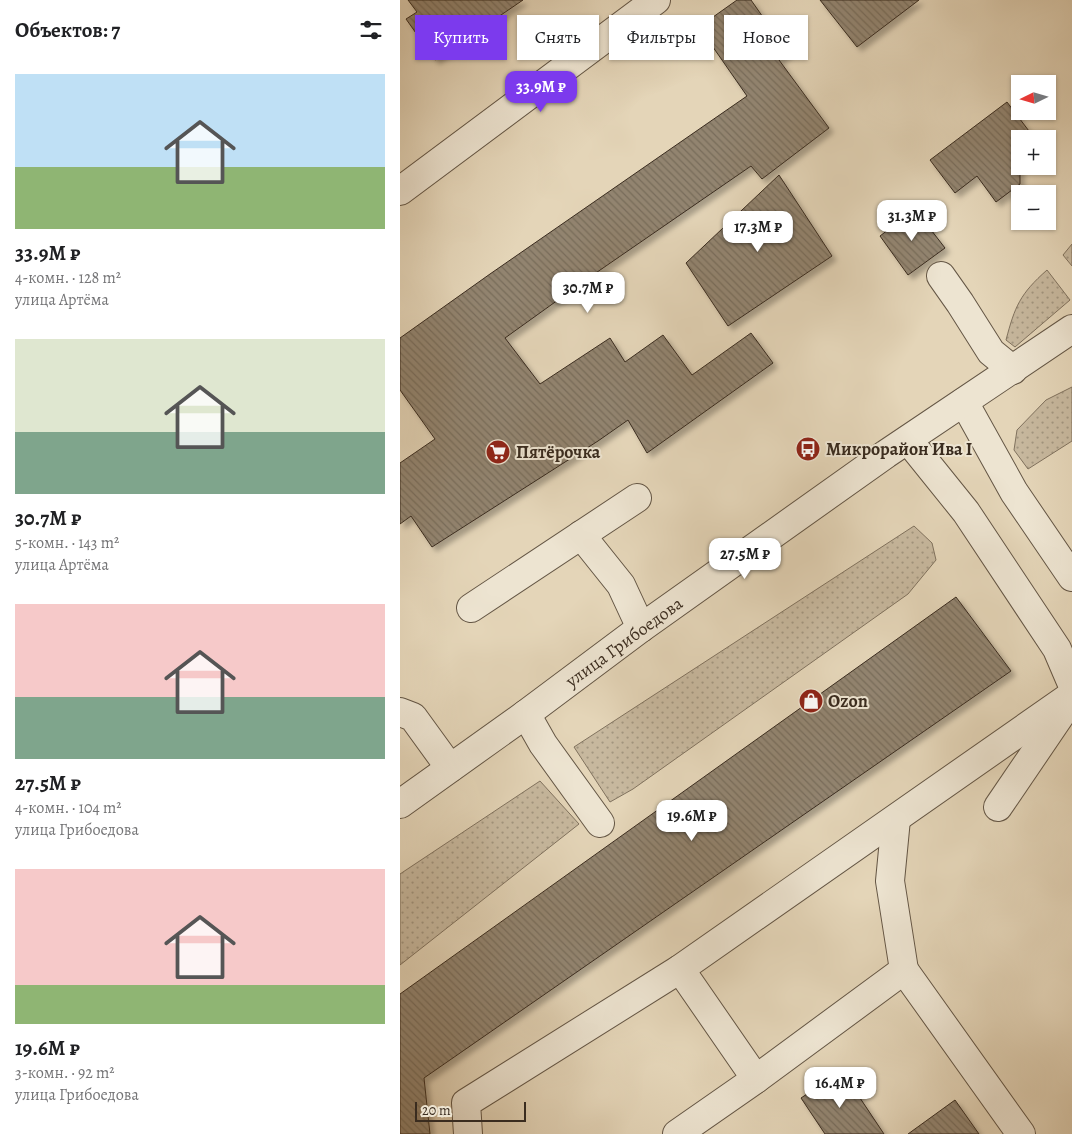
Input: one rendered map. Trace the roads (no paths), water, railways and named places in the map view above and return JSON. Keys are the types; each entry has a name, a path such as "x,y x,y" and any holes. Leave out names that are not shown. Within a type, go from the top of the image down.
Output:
{"street":[{"path":"400,191 656,0"},
{"path":"941,276 991,352 1013,370"},
{"name":"улица Грибоедова","path":"400,804 526,714 641,628 886,454 1072,329"},
{"path":"964,402 1014,492 1072,578"},
{"path":"908,440 966,512 1057,649 1072,684"},
{"path":"471,608 636,498"},
{"path":"582,534 621,585 641,628"},
{"path":"998,807 1072,696"},
{"path":"468,1134 466,1103 680,969 1072,696"},
{"path":"400,712 413,717 450,768"},
{"path":"526,714 543,744 600,823"},
{"path":"896,819 890,881 904,970 1021,1134"},
{"path":"680,969 756,1079"},
{"path":"677,1134 756,1079 904,970"}],"place":[{"name":"Микрорайон Ива I","path":"808,449"},
{"name":"Пятёрочка","path":"498,452"},
{"name":"Ozon","path":"811,701"}]}
